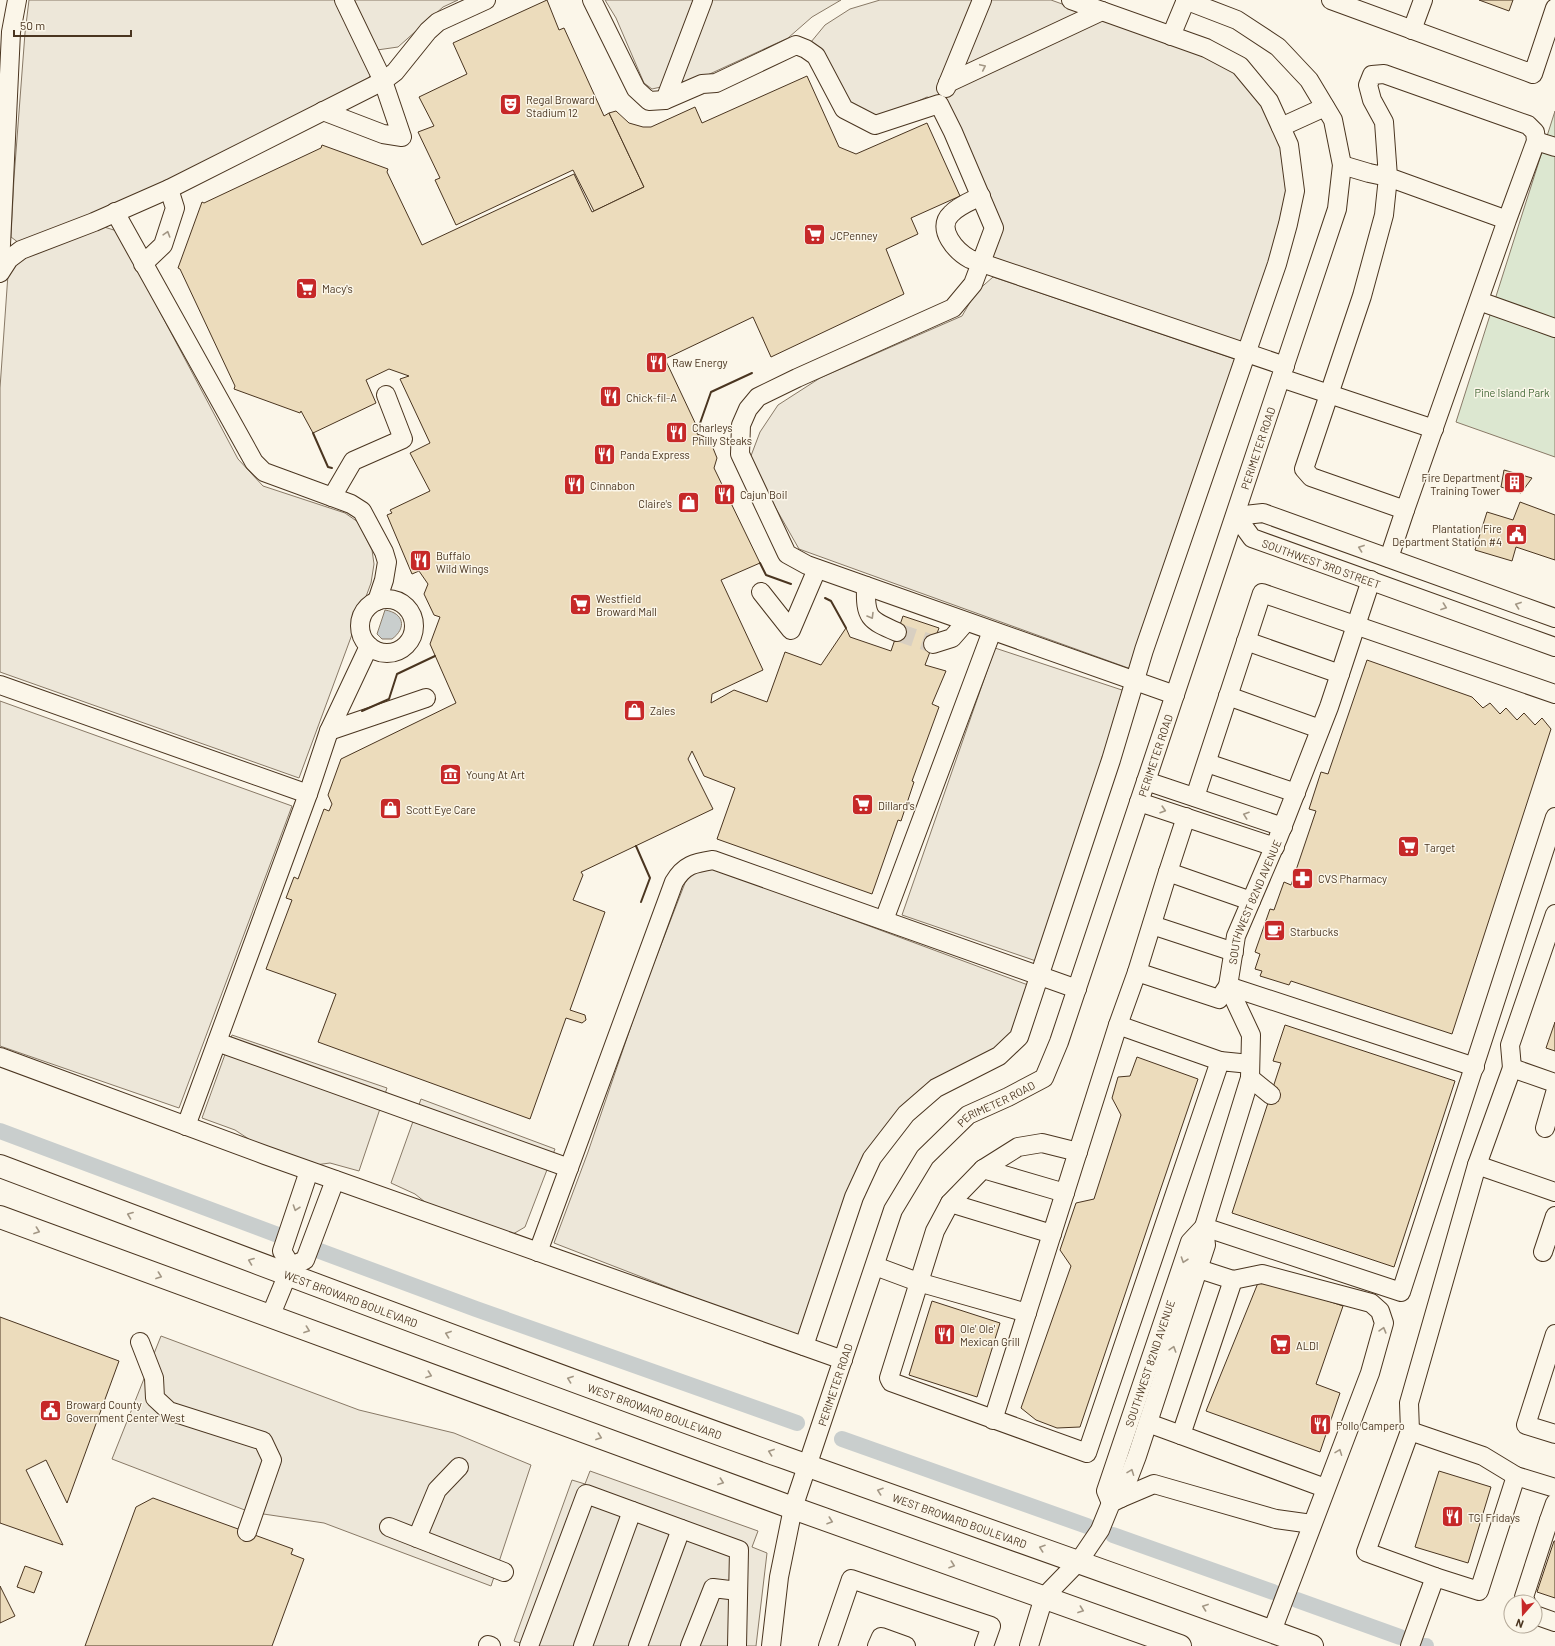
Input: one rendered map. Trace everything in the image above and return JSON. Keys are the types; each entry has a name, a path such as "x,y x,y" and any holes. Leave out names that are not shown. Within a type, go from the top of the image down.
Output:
{"main road":[{"name":"WEST BROWARD BOULEVARD","path":"0,1166 289,1270 808,1466 1079,1561 1312,1646"},
{"path":"0,1217 793,1508 1180,1646"}],"street":[{"path":"0,266 2,148 11,32 17,0"},
{"path":"323,111 383,134 402,137 383,81 344,0"},
{"path":"0,273 9,259 21,250 169,189 383,81 395,72 428,31 438,22 486,0"},
{"path":"592,0 636,89 649,101 665,100 702,84 716,83 796,45 806,49 816,56 844,109 874,125 939,104 982,0"},
{"path":"665,100 703,0"},
{"path":"804,1346 854,1197 872,1158 906,1114 936,1088 999,1056 1019,1037 1111,760 1134,681 1248,353 1277,264 1288,224 1295,190 1289,145 1269,100 1240,66 1206,48 1071,0"},
{"path":"1171,36 1186,0"},
{"name":"PERIMETER ROAD","path":"772,1646 779,1577 793,1508 894,1210 925,1157 968,1114 1008,1097 1044,1078 1059,1042 1236,516 1337,209 1342,165 1333,120 1309,80 1278,46 1237,20 1186,0"},
{"path":"1331,0 1533,74 1555,8"},
{"path":"1412,30 1423,0"},
{"path":"948,83 1102,11"},
{"path":"1389,558 1478,301 1536,141 1536,132 1528,125 1384,74 1372,75 1368,85 1372,100 1384,122 1388,177 1384,215 1362,296 1304,469 1311,477 1405,510"},
{"path":"939,104 953,132 994,228 973,284 953,308 758,397 748,409 741,425 740,454 787,554 817,569 1175,696"},
{"path":"1281,127 1325,107"},
{"path":"1536,141 1555,147"},
{"path":"1342,165 1388,177 1507,220"},
{"path":"143,264 163,245 175,208 169,189"},
{"path":"980,196 952,212 948,216 946,228 949,240 960,254 981,263 1248,353 1283,372 1329,393 1434,429"},
{"path":"115,212 254,462 264,472 351,504 362,511 384,552 386,562 384,580 377,601"},
{"path":"1478,301 1555,328"},
{"path":"332,497 353,462 403,439 386,395"},
{"path":"1236,516 1263,512 1555,618"},
{"name":"SOUTHWEST 3RD STREET","path":"1236,516 1252,538 1555,647"},
{"path":"761,592 791,630 817,569"},
{"path":"1407,594 1424,571"},
{"name":"SOUTHWEST 82ND AVENUE","path":"1116,1501 1106,1492 1199,1269 1206,1245 1204,1227 1250,1071 1251,1035 1228,986 1236,936 1275,847 1296,793 1340,674 1371,580"},
{"path":"866,586 865,606 874,622 897,632"},
{"path":"1195,798 1262,592 1555,694"},
{"path":"385,599 402,603 408,609 412,617 413,630 408,642 402,648 394,651 377,650 369,646 363,639 360,622 363,613 369,606 377,601 385,599"},
{"path":"933,644 952,638 966,622"},
{"path":"884,920 992,631"},
{"path":"1246,641 1340,674"},
{"path":"186,1126 308,794 329,732 369,646"},
{"path":"0,685 308,794"},
{"path":"1228,696 1320,729"},
{"path":"329,732 426,698"},
{"path":"1206,763 1296,793"},
{"path":"1146,781 1282,827"},
{"path":"1139,802 1275,847"},
{"path":"993,1420 1118,1025 1137,972 1186,817"},
{"path":"1204,1227 1401,1292 1555,817"},
{"path":"538,1252 674,882 680,871 698,862 713,860 1077,989"},
{"path":"1168,872 1251,901"},
{"path":"1516,1476 1479,1591 1366,1552 1410,1431 1409,1403 1477,1165 1512,1068 1510,1045 1555,914"},
{"path":"1152,924 1234,952"},
{"path":"1137,972 1219,999 1228,986 1475,1067"},
{"path":"1118,1025 1250,1071 1271,1095"},
{"path":"217,1042 569,1168"},
{"path":"0,1057 309,1171 843,1360"},
{"path":"1078,1152 1042,1143 1018,1147 982,1169 950,1203 935,1230 918,1282 890,1381 993,1420 1087,1453 1220,1061"},
{"path":"1512,1068 1555,1083"},
{"path":"1545,1128 1555,1093"},
{"path":"1477,1165 1555,1192"},
{"path":"982,1169 1065,1193"},
{"path":"289,1270 282,1251 309,1171"},
{"path":"270,1317 289,1270 305,1260 335,1180"},
{"path":"950,1203 1052,1234"},
{"path":"1543,1252 1555,1216"},
{"name":"SOUTHWEST 82ND AVENUE","path":"1044,1597 1079,1561 1100,1530 1116,1501 1148,1423 1158,1366 1190,1242 1204,1227"},
{"path":"875,1266 918,1282 1027,1313"},
{"path":"1199,1269 1233,1280 1262,1274 1371,1303 1380,1311 1384,1323 1370,1373 1325,1488 1272,1631"},
{"path":"1180,1435 1233,1280"},
{"path":"1555,1334 1526,1425 1555,1434"},
{"path":"140,1342 154,1378 155,1398 170,1411 263,1441 272,1460 247,1532"},
{"path":"1148,1423 1325,1488"},
{"path":"1410,1431 1483,1456 1516,1476 1555,1488"},
{"path":"417,1538 437,1490 459,1467"},
{"path":"1116,1501 1154,1484 1276,1519 1312,1524"},
{"path":"529,1646 586,1494 738,1550 737,1646"},
{"path":"1525,1594 1552,1521 1555,1503"},
{"path":"583,1646 632,1511"},
{"path":"389,1528 504,1572"},
{"path":"638,1646 681,1529"},
{"path":"1410,1646 1435,1577"},
{"path":"828,1646 851,1579 991,1626 984,1646"},
{"path":"690,1646 712,1588 738,1591"},
{"path":"1029,1646 1044,1597"},
{"path":"1543,1618 1555,1622"},
{"path":"877,1646 880,1637 906,1646"}],"green space":[{"name":"Pine Island Park","path":"1555,111 1555,457 1456,422"}],"shaded area":[{"path":"29,0 337,0 373,73 357,89 166,183 19,243 11,237 25,33"},
{"path":"353,0 458,0 443,7 398,47 377,50"},
{"path":"605,0 841,0 812,17 788,38 701,78 652,89 644,83 616,18"},
{"path":"880,0 1051,0 1204,55 1238,70 1277,127 1288,186 1285,215 1246,347 992,257 996,229 940,101 927,97 876,121 854,115 812,49 811,42 825,25 850,9"},
{"path":"101,226 117,231 238,459 263,486 345,513 358,522 372,550 374,564 371,583 299,778 0,672 0,388 8,274 15,262"},
{"path":"993,277 1238,360 1131,669 799,549 749,461 760,432 778,405 820,378 962,316 976,292"},
{"path":"385,610 396,614 400,618 401,622 400,630 392,639 382,639 377,634"},
{"path":"995,648 1128,692 1036,961 902,915"},
{"path":"0,701 292,806 179,1108 0,1046"},
{"path":"713,868 1028,985 1013,1033 993,1049 946,1074 903,1105 799,1338 554,1243 588,1152 643,991 685,883 690,875 699,870"},
{"path":"232,1035 387,1088 359,1171 330,1163 293,1168 235,1130 202,1118"},
{"path":"421,1099 555,1149 525,1227 513,1234 430,1206 415,1194 391,1183"},
{"path":"161,1336 359,1410 454,1433 531,1465 491,1586 324,1523 250,1512 112,1459"},
{"path":"590,1471 758,1531 752,1547 767,1553 756,1646 530,1646 514,1641 572,1480 585,1484"}],"building":[{"name":"Regal Broward Stadium 12","path":"547,0 559,30 564,28 604,116 609,113 644,187 594,211 573,170 456,225 435,180 440,178 418,132 434,126 419,97 467,74 453,43"},
{"path":"1479,0 1513,0 1509,11"},
{"name":"Westfield Broward Mall","path":"807,76 839,147 856,154 927,123 960,196 911,218 918,234 886,249 904,294 771,357 753,317 665,359 698,429 697,434 708,438 713,448 717,458 714,468 760,563 721,580 763,670 712,694 711,703 734,690 767,702 785,652 821,665 846,628 850,637 891,651 903,616 939,628 925,665 946,671 932,704 939,707 912,781 914,782 901,821 898,820 872,894 717,839 735,788 704,776 692,751 688,759 713,809 581,872 583,875 573,900 605,912 570,1010 585,1015 586,1020 582,1023 566,1018 530,1119 318,1042 336,994 266,969 292,900 286,898 294,877 298,879 324,809 329,811 332,804 328,795 341,759 456,703 430,644 440,617 434,615 424,594 428,584 419,571 412,574 387,515 392,513 390,510 430,491 410,453 430,443 400,379 409,376 389,369 366,380 376,403 313,433 301,411 300,413 234,389 235,386 180,269 178,268 202,202 204,203 321,148 322,145 388,169 387,172 422,245 574,174 592,212 644,187 609,113 616,111 629,123 643,127 651,127 695,107 702,123"},
{"name":"Fire Department Training Tower","path":"1504,470 1532,478 1521,493 1501,487"},
{"name":"Plantation Fire Department Station #4","path":"1520,502 1555,515 1555,560 1516,547 1512,561 1475,550 1487,512 1513,520"},
{"name":"Target","path":"1367,660 1472,697 1483,708 1490,703 1500,714 1506,708 1517,720 1524,713 1535,725 1542,718 1551,729 1452,1034 1291,981 1289,985 1260,976 1262,971 1255,969 1260,954 1255,952 1270,909 1274,910 1284,882 1291,885 1316,811 1309,809 1321,772 1328,774"},
{"path":"1555,1022 1555,1051 1546,1048"},
{"path":"1285,1025 1455,1081 1394,1267 1232,1213 1281,1063 1273,1061"},
{"path":"1137,1057 1198,1079 1080,1427 1057,1428 1036,1420 1021,1408 1071,1266 1060,1250 1076,1203 1094,1199 1121,1115 1112,1098 1118,1077 1130,1076"},
{"name":"ALDI","path":"1260,1278 1343,1306 1316,1384 1340,1393 1320,1452 1206,1411"},
{"path":"932,1301 1000,1323 977,1397 909,1375"},
{"name":"Broward County Government Center West","path":"0,1317 119,1361 67,1503 46,1460 26,1470 63,1545 0,1523"},
{"name":"TGI Fridays","path":"1439,1471 1491,1487 1468,1563 1415,1547"},
{"path":"153,1498 293,1549 291,1554 304,1559 272,1646 85,1646 136,1507"},
{"path":"1554,1541 1555,1541 1555,1598 1537,1592"},
{"path":"25,1566 42,1572 34,1593 17,1587"},
{"path":"0,1586 15,1616 0,1623"}],"waterway":[{"path":"0,1131 278,1235"},
{"path":"317,1250 476,1309 797,1423"},
{"path":"842,1439 1087,1526"},
{"path":"1113,1535 1273,1592"},
{"path":"1297,1600 1400,1637"}],"tunnel":[{"path":"897,632 933,644"}],"wall":[{"path":"698,429 711,392 752,373"},
{"path":"313,433 328,467 332,468"},
{"path":"760,563 766,575 791,584"},
{"path":"825,598 831,601 846,628"},
{"path":"362,711 389,699 397,674 435,656"},
{"path":"636,846 650,878 641,902"}],"place":[{"name":"Regal Broward Stadium 12","path":"511,105"},
{"name":"JCPenney","path":"814,235"},
{"name":"Macy's","path":"307,288"},
{"name":"Raw Energy","path":"656,362"},
{"name":"Chick-fil-A","path":"611,397"},
{"name":"Charleys Philly Steaks","path":"676,433"},
{"name":"Panda Express","path":"605,454"},
{"name":"Fire Department Training Tower","path":"1515,483"},
{"name":"Cinnabon","path":"575,485"},
{"name":"Cajun Boil","path":"724,494"},
{"name":"Claire's","path":"688,503"},
{"name":"Plantation Fire Department Station #4","path":"1517,534"},
{"name":"Buffalo Wild Wings","path":"421,561"},
{"name":"Westfield Broward Mall","path":"581,604"},
{"name":"Zales","path":"634,710"},
{"name":"Young At Art","path":"450,774"},
{"name":"Dillard's","path":"862,805"},
{"name":"Scott Eye Care","path":"390,809"},
{"name":"Target","path":"1408,847"},
{"name":"CVS Pharmacy","path":"1302,878"},
{"name":"Starbucks","path":"1274,931"},
{"name":"Ole' Ole' Mexican Grill","path":"945,1334"},
{"name":"ALDI","path":"1281,1345"},
{"name":"Broward County Government Center West","path":"50,1410"},
{"name":"Pollo Campero","path":"1320,1425"},
{"name":"TGI Fridays","path":"1453,1517"}]}
